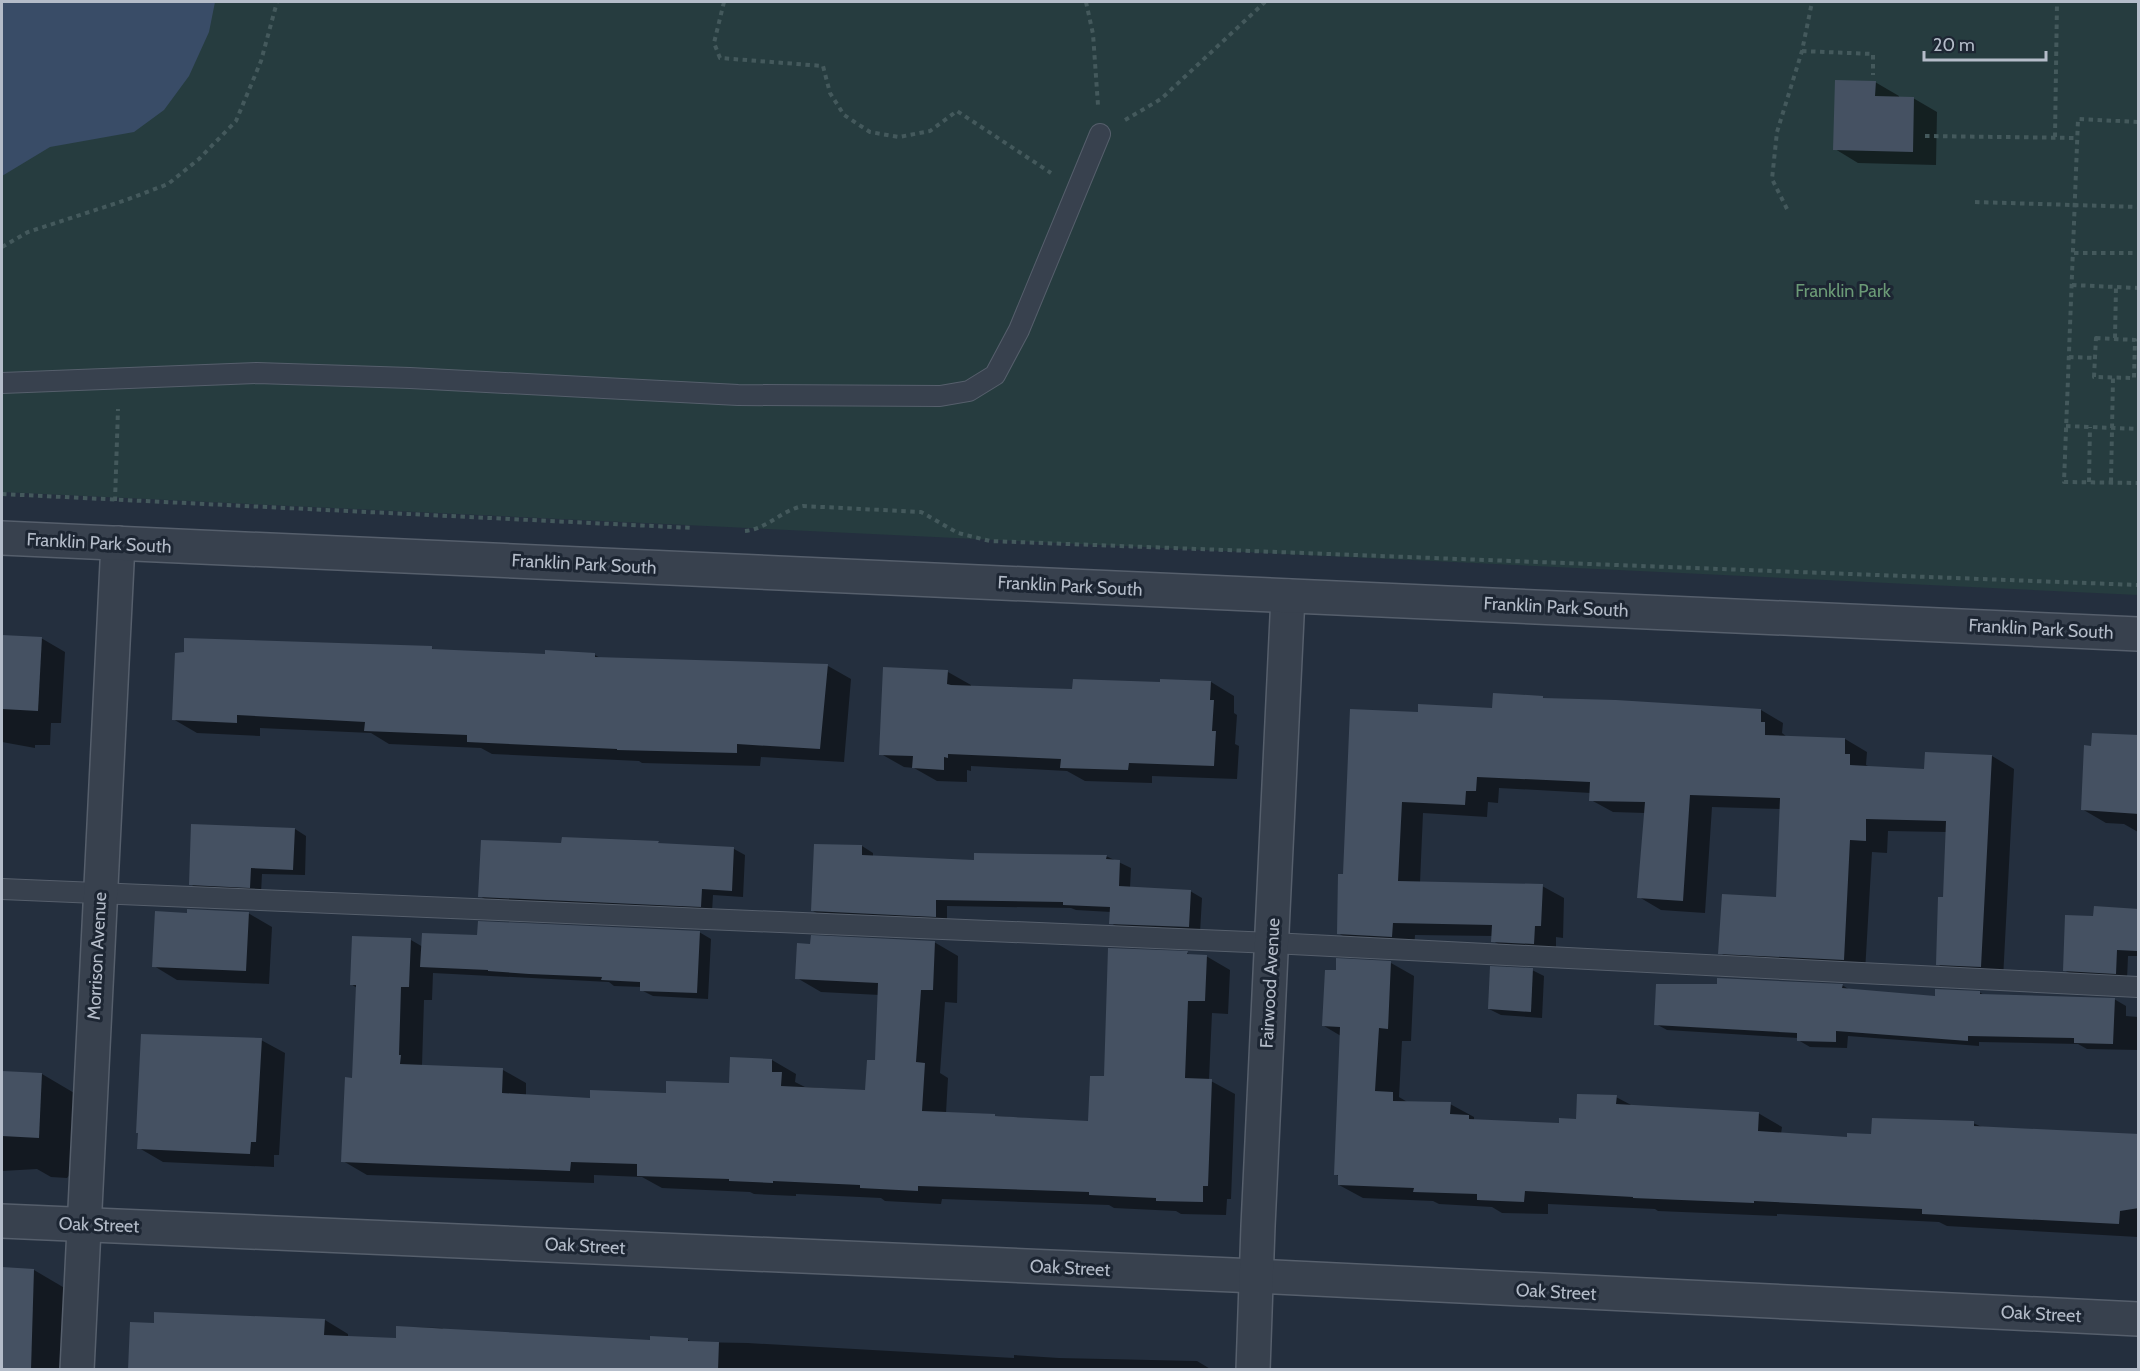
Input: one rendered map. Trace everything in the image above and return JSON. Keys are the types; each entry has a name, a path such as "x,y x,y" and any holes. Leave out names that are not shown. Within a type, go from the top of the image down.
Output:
{"street":[{"name":"Franklin Park South","path":"2,538 2139,634"},
{"name":"Morrison Avenue","path":"77,1370 118,543"},
{"name":"Fairwood Avenue","path":"1253,1370 1288,596"},
{"name":"Oak Street","path":"2,1221 1256,1276 2139,1319"}],"lane":[{"path":"2,383 257,373 411,378 738,395 940,396 969,392 995,375 1019,330 1100,134"},
{"path":"2,889 1272,943 2139,987"}],"path":[{"path":"2,247 28,232 126,201 168,184 199,159 236,121 261,61 277,2"},
{"path":"724,2 714,43 720,58 823,66 830,93 844,115 870,132 899,137 930,131 957,111 1076,191"},
{"path":"1086,2 1093,34 1100,134 1161,99 1265,2"},
{"path":"1787,209 1772,179 1777,132 1802,51 1812,2"},
{"path":"2055,137 2057,2"},
{"path":"1802,51 1873,54 1873,75"},
{"path":"2139,122 2078,119 2064,482 2139,483"},
{"path":"1925,136 2078,138"},
{"path":"1975,202 2139,207"},
{"path":"2074,252 2139,253"},
{"path":"2072,285 2139,288"},
{"path":"2115,339 2116,287"},
{"path":"2096,338 2115,339 2134,339 2136,360 2134,378 2094,377 2096,338"},
{"path":"2069,357 2095,358"},
{"path":"118,543 115,499 119,378"},
{"path":"2111,482 2113,378"},
{"path":"2066,426 2139,429"},
{"path":"2090,427 2090,482"},
{"path":"2,494 700,529"},
{"path":"735,530 757,530 793,508 803,506 921,512 958,533 990,541 2139,585"}],"green space":[{"name":"Franklin Park","path":"2,2 2138,2 2138,595 2,492"}],"water":[{"path":"2,2 215,2 209,32 189,76 164,110 134,132 50,147 2,176"}],"building":[{"path":"1835,80 1876,81 1875,96 1914,97 1913,152 1833,150"},
{"path":"2,635 42,637 38,711 2,709"},
{"path":"184,638 432,646 432,649 545,654 545,650 595,653 595,657 828,664 820,749 737,744 737,753 617,750 467,742 467,735 364,731 365,722 237,715 237,723 172,720 175,653 184,652"},
{"path":"883,667 948,670 947,684 951,685 1072,689 1073,679 1211,681 1210,700 1214,700 1212,731 1216,731 1214,766 1129,763 1128,770 1060,768 1061,759 948,754 948,758 944,757 944,770 912,768 913,756 879,755"},
{"path":"1493,693 1543,696 1543,698 1761,709 1761,722 1765,722 1765,735 1845,738 1845,754 1850,754 1850,765 1924,769 1925,752 1992,755 1981,967 1936,965 1938,897 1943,897 1946,821 1866,819 1866,841 1850,840 1844,960 1718,954 1722,894 1776,897 1780,798 1690,795 1683,901 1637,898 1645,802 1589,801 1590,782 1477,777 1476,791 1466,791 1465,805 1402,802 1398,881 1543,884 1541,926 1535,926 1534,944 1491,942 1492,925 1393,923 1392,937 1337,934 1338,874 1343,874 1350,709 1418,712 1418,704 1492,708"},
{"path":"2092,733 2139,735 2139,814 2081,810 2084,745 2091,746"},
{"path":"191,824 295,828 293,870 251,868 250,888 189,885"},
{"path":"562,837 734,847 732,891 702,889 701,907 478,897 481,840 561,843"},
{"path":"814,844 862,845 862,855 974,860 974,853 1107,855 1106,859 1120,860 1119,886 1191,890 1189,927 1109,924 1110,907 1063,905 1063,902 936,900 936,917 811,911"},
{"path":"2094,906 2139,909 2137,951 2117,950 2116,974 2063,971 2065,915 2093,916"},
{"path":"187,909 249,912 246,971 152,967 155,911 187,913"},
{"path":"478,921 700,931 697,993 640,991 640,982 601,980 602,977 420,967 422,933 477,935"},
{"path":"811,935 935,941 933,990 921,990 916,1062 925,1063 922,1111 1088,1121 1090,1076 1104,1076 1108,948 1188,951 1187,954 1207,955 1205,1001 1188,1001 1185,1078 1212,1079 1208,1186 1203,1186 1203,1202 1156,1201 1156,1198 1089,1195 1089,1192 918,1186 918,1191 860,1188 860,1185 637,1176 637,1164 571,1162 570,1171 341,1162 345,1077 352,1078 356,985 350,985 352,936 411,938 409,987 401,987 400,1064 503,1068 502,1093 590,1098 590,1090 666,1093 666,1081 729,1083 730,1057 772,1059 772,1072 782,1072 781,1086 865,1090 867,1060 875,1060 878,983 795,979 797,943 810,944"},
{"path":"1336,958 1391,961 1388,1029 1379,1028 1375,1091 1393,1092 1393,1101 1451,1102 1450,1114 1469,1115 1469,1119 1559,1123 1559,1118 1576,1119 1577,1094 1617,1095 1616,1104 1759,1112 1758,1131 1847,1137 1847,1133 1871,1134 1872,1118 1974,1121 1974,1126 2139,1134 2139,1208 2120,1211 2119,1224 1922,1214 1922,1209 1633,1198 1525,1191 1524,1202 1477,1200 1477,1194 1413,1192 1414,1188 1338,1185 1338,1175 1334,1175 1340,1027 1322,1026 1325,970 1336,970"},
{"path":"1490,966 1533,968 1531,1012 1488,1009"},
{"path":"1717,978 1843,984 1842,988 1935,996 1935,989 1980,991 1980,994 2115,998 2113,1044 2074,1043 2074,1038 1968,1036 1968,1041 1836,1031 1836,1042 1797,1041 1797,1033 1654,1025 1656,984 1717,984"},
{"path":"141,1034 262,1038 256,1142 251,1142 250,1154 137,1149"},
{"path":"2,1071 42,1073 39,1138 2,1136"},
{"path":"2,1267 34,1269 31,1370 2,1370"},
{"path":"154,1312 325,1319 324,1335 396,1338 396,1326 650,1340 650,1336 688,1338 688,1341 719,1342 718,1370 128,1370 130,1322 154,1323"}]}
